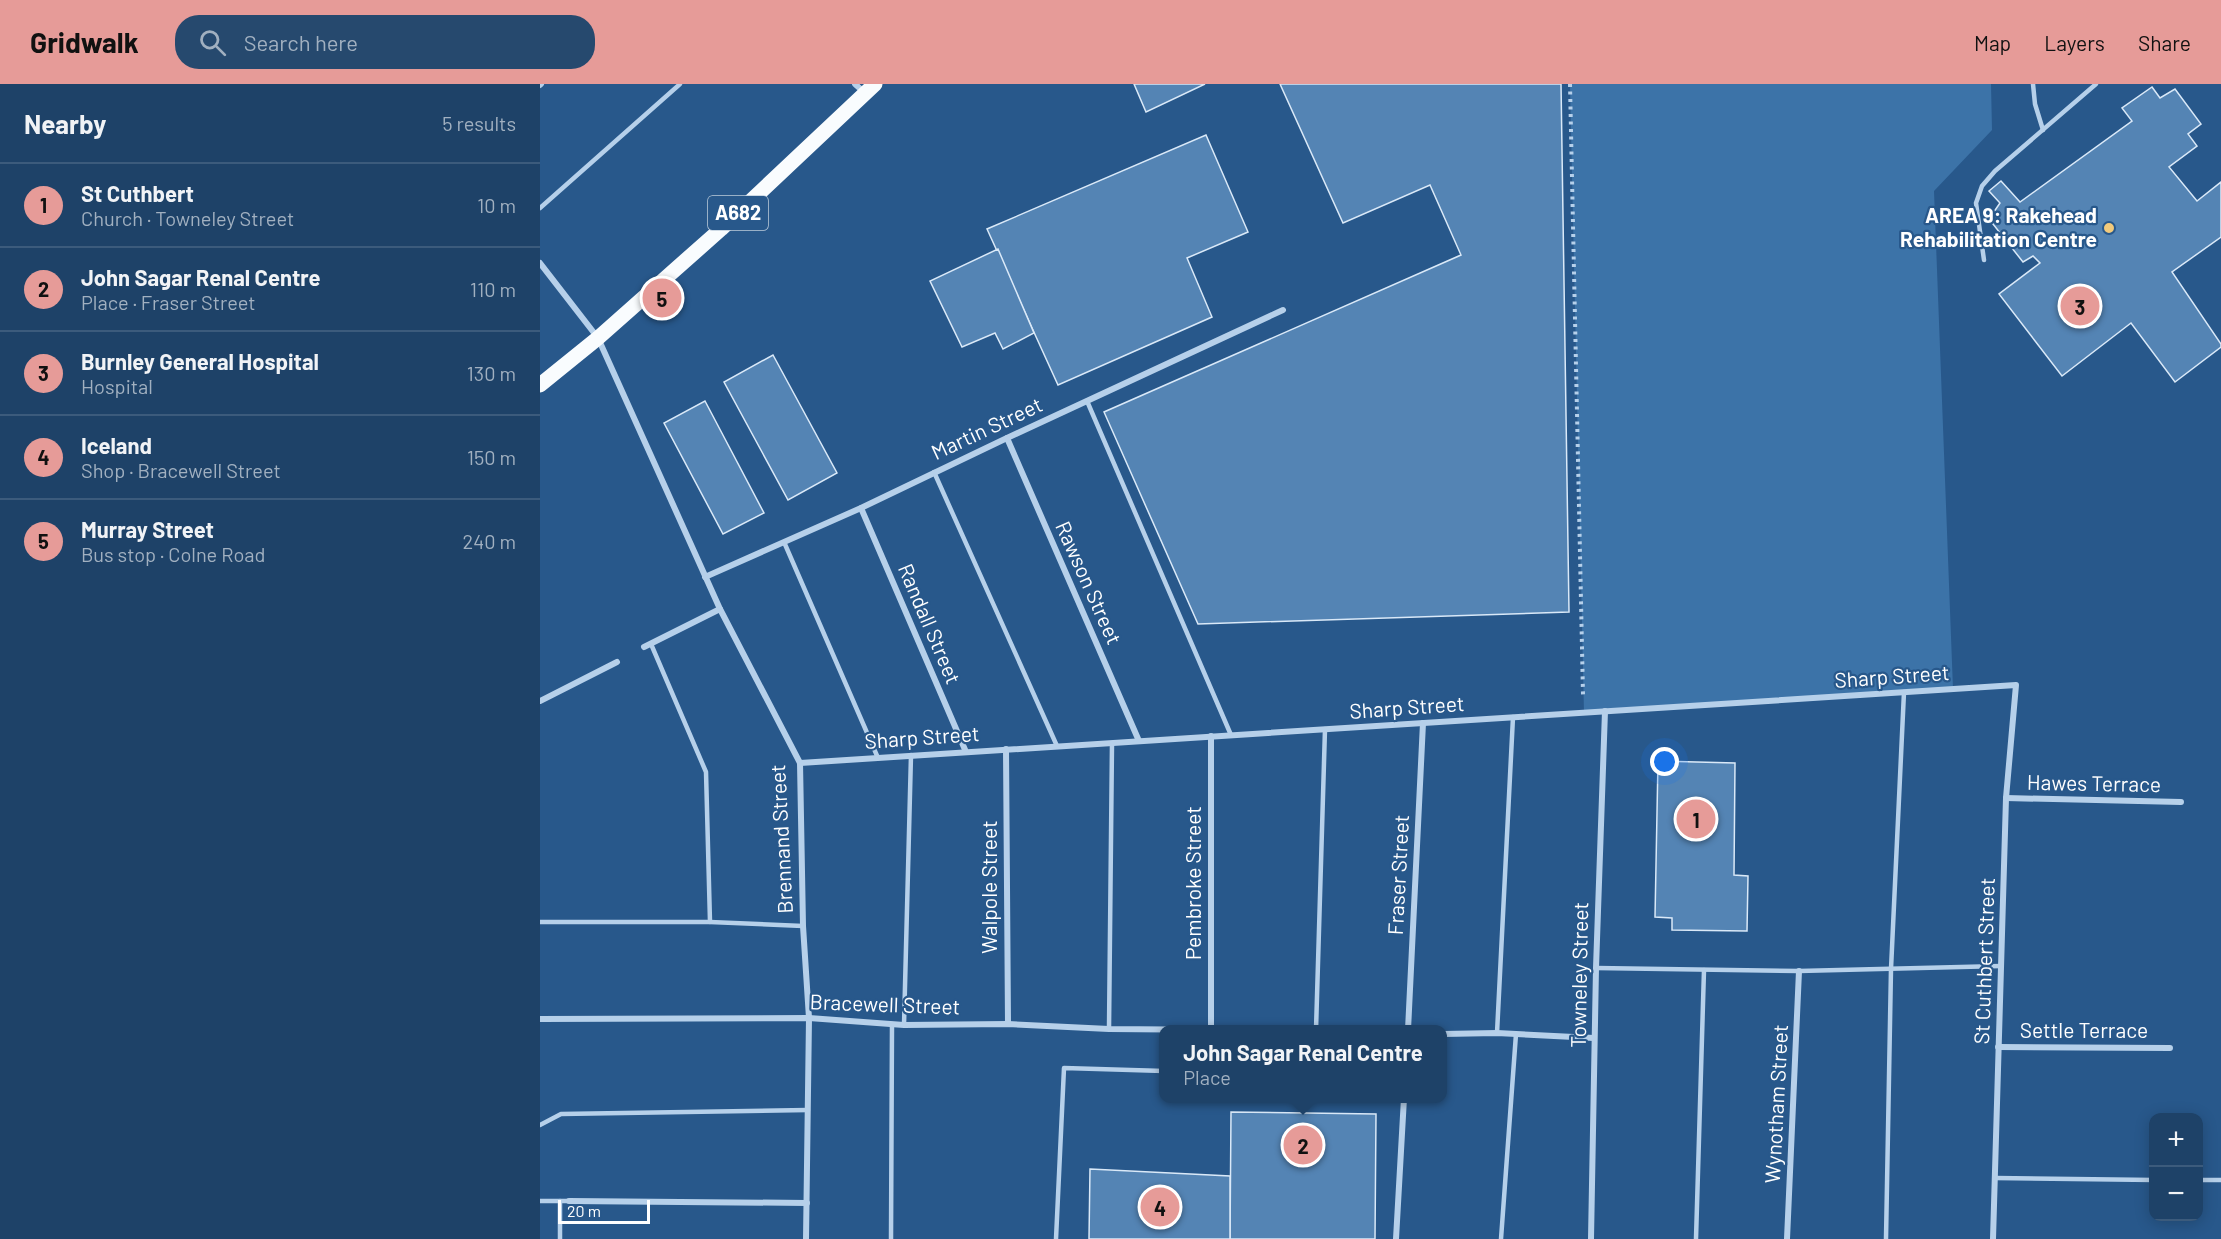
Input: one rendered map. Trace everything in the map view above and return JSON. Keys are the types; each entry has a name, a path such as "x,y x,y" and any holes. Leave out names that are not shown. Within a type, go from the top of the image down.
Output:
{"main road":[{"name":"A682","path":"540,385 598,338 721,229 865,87"}],"street":[{"name":"Brennand Street","path":"540,264 598,338 720,609 800,763 803,926 809,1018 806,1239"},
{"name":"Martin Street","path":"705,577 861,508 1283,310"},
{"name":"Rawson Street","path":"1007,438 1139,741"},
{"name":"Randall Street","path":"861,508 966,752"},
{"path":"644,647 720,609"},
{"path":"540,701 617,662"},
{"name":"Sharp Street","path":"800,763 2016,685"},
{"name":"St Cuthbert Street","path":"1993,1239 2006,798 2016,685"},
{"name":"Towneley Street","path":"1591,1239 1594,1038 1605,711"},
{"name":"Fraser Street","path":"1408,1025 1423,723"},
{"name":"Pembroke Street","path":"1211,736 1211,1025"},
{"name":"Walpole Street","path":"1006,749 1008,1024"},
{"name":"Hawes Terrace","path":"2006,798 2181,802"},
{"name":"Wynotham Street","path":"1787,1239 1799,971"},
{"name":"Bracewell Street","path":"540,1019 809,1018 904,1025 1008,1024 1159,1029"},
{"path":"1447,1034 1497,1033 1594,1038"},
{"name":"Settle Terrace","path":"1998,1047 2170,1048"},
{"path":"1396,1239 1404,1103"},
{"path":"569,1201 807,1203"}],"lane":[{"path":"540,208 680,84"},
{"path":"2033,84 2035,104 2043,130"},
{"path":"1984,260 1976,204 1982,186 1995,171 2096,84"},
{"path":"1087,401 1231,735"},
{"path":"934,472 1057,746"},
{"path":"784,542 878,758"},
{"path":"651,644 706,772 710,922"},
{"path":"1886,1239 1891,969 1904,692"},
{"path":"1497,1033 1513,717"},
{"path":"1316,1025 1325,729"},
{"path":"1109,1029 1112,743"},
{"path":"904,1025 911,756"},
{"path":"540,922 710,922 803,926"},
{"path":"1596,968 1799,971 2001,966"},
{"path":"1696,1239 1704,970"},
{"path":"891,1239 892,1024"},
{"path":"1501,1239 1516,1034"},
{"path":"1056,1239 1064,1068 1159,1071"},
{"path":"540,1125 561,1114 808,1110"},
{"path":"1995,1178 2149,1180"},
{"path":"2203,1180 2221,1180"},
{"path":"540,1201 569,1201"},
{"path":"560,1201 561,1239"}],"path":[{"path":"1570,84 1584,713"}],"shaded area":[{"path":"1570,84 1991,84 1992,130 1934,191 1953,689 1584,713"}],"building":[{"path":"1134,84 1205,84 1146,112"},
{"path":"1280,84 1561,84 1569,612 1198,624 1104,412 1461,255 1430,185 1343,223"},
{"name":"AREA 9: Rakehead Rehabilitation Centre","path":"2152,87 2160,98 2175,89 2201,124 2188,134 2197,146 2169,167 2197,201 2221,182 2221,237 2172,272 2221,347 2175,382 2131,323 2062,376 1999,294 2040,263 2033,256 2023,262 1989,219 2000,203 1989,191 2001,181 2020,202 2132,121 2122,108"},
{"path":"1206,135 1248,232 1187,258 1212,317 1058,385 987,229"},
{"path":"998,249 1034,333 1003,349 995,333 962,347 930,281"},
{"path":"773,355 837,473 788,500 724,382"},
{"path":"705,401 764,513 723,534 664,423"},
{"path":"1658,761 1735,763 1734,875 1748,876 1747,931 1672,930 1672,918 1655,917"},
{"path":"1231,1112 1376,1114 1375,1239 1230,1239"},
{"path":"1090,1169 1230,1176 1230,1239 1089,1239"}],"place":[{"name":"AREA 9: Rakehead Rehabilitation Centre","path":"2109,228"},
{"name":"Murray Street","path":"662,298"},
{"name":"Burnley General Hospital","path":"2080,306"},
{"name":"St Cuthbert","path":"1696,819"},
{"name":"John Sagar Renal Centre","path":"1303,1145"},
{"name":"Iceland","path":"1160,1207"}]}
